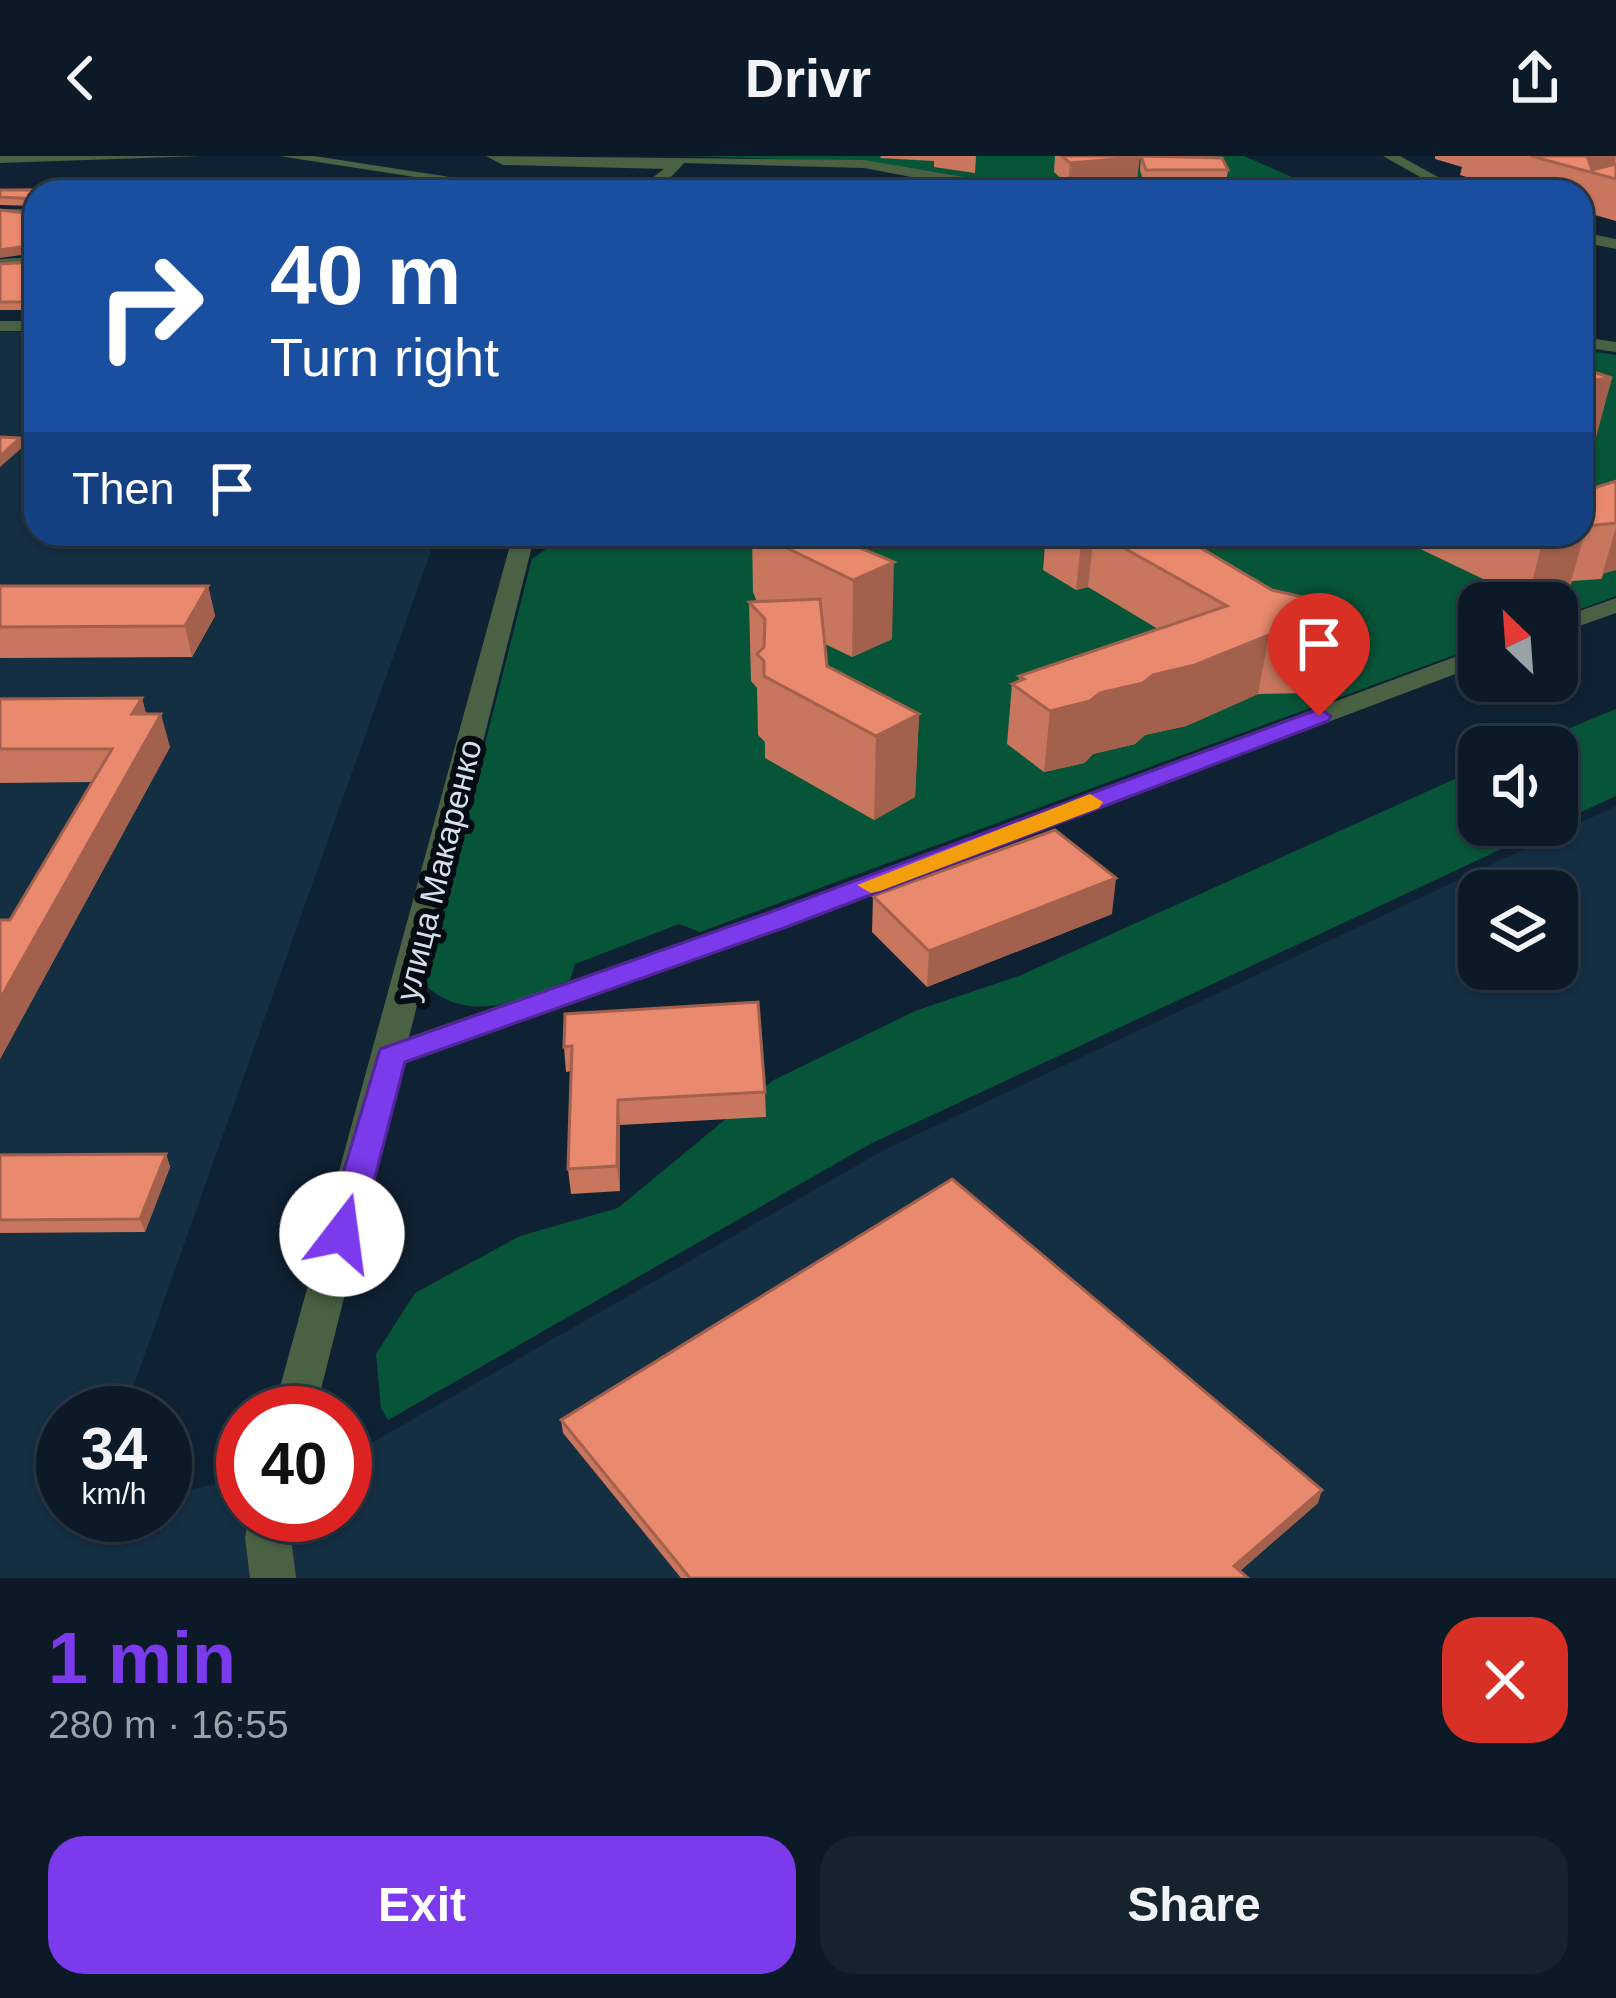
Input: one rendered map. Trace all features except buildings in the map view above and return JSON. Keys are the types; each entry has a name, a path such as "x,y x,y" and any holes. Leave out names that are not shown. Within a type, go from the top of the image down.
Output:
{"street":[{"path":"0,159 195,156"},
{"path":"286,156 456,180"},
{"path":"493,156 503,161 864,164 949,180"},
{"path":"1391,156 1443,180"},
{"path":"655,180 679,160"},
{"path":"4,263 24,262"},
{"name":"улица Макаренко","path":"300,1386 391,1056 521,546"},
{"path":"1578,619 1616,605"},
{"path":"391,1056 778,920 1458,664"},
{"path":"268,1542 273,1578"}],"shaded area":[{"path":"0,332 24,332 24,546 433,546 134,1386 36,1386 36,1542 192,1542 192,1489 216,1485 216,1542 372,1542 372,1443 884,1150 1458,880 1458,990 1578,990 1578,870 1480,870 1531,846 1578,846 1578,824 1616,806 1616,1578 0,1578"}],"green space":[{"path":"688,156 1244,156 1299,180 953,180 866,162"},
{"path":"1593,352 1616,355 1616,596 1578,610 1578,582 1458,582 1458,654 700,932 679,924 575,964 570,980 514,1001 459,1004 424,984 532,559 546,546 1593,546"},
{"path":"1616,709 1616,796 1578,813 1578,726"},
{"path":"1458,777 1458,846 1508,846 870,1144 388,1420 381,1408 376,1354 415,1293 520,1236 618,1208 772,1081 915,1011 1019,976"}],"slow traffic":[{"path":"871,885 1090,802"}],"route":[{"path":"342,1234 391,1056 778,920 1319,716"}]}
